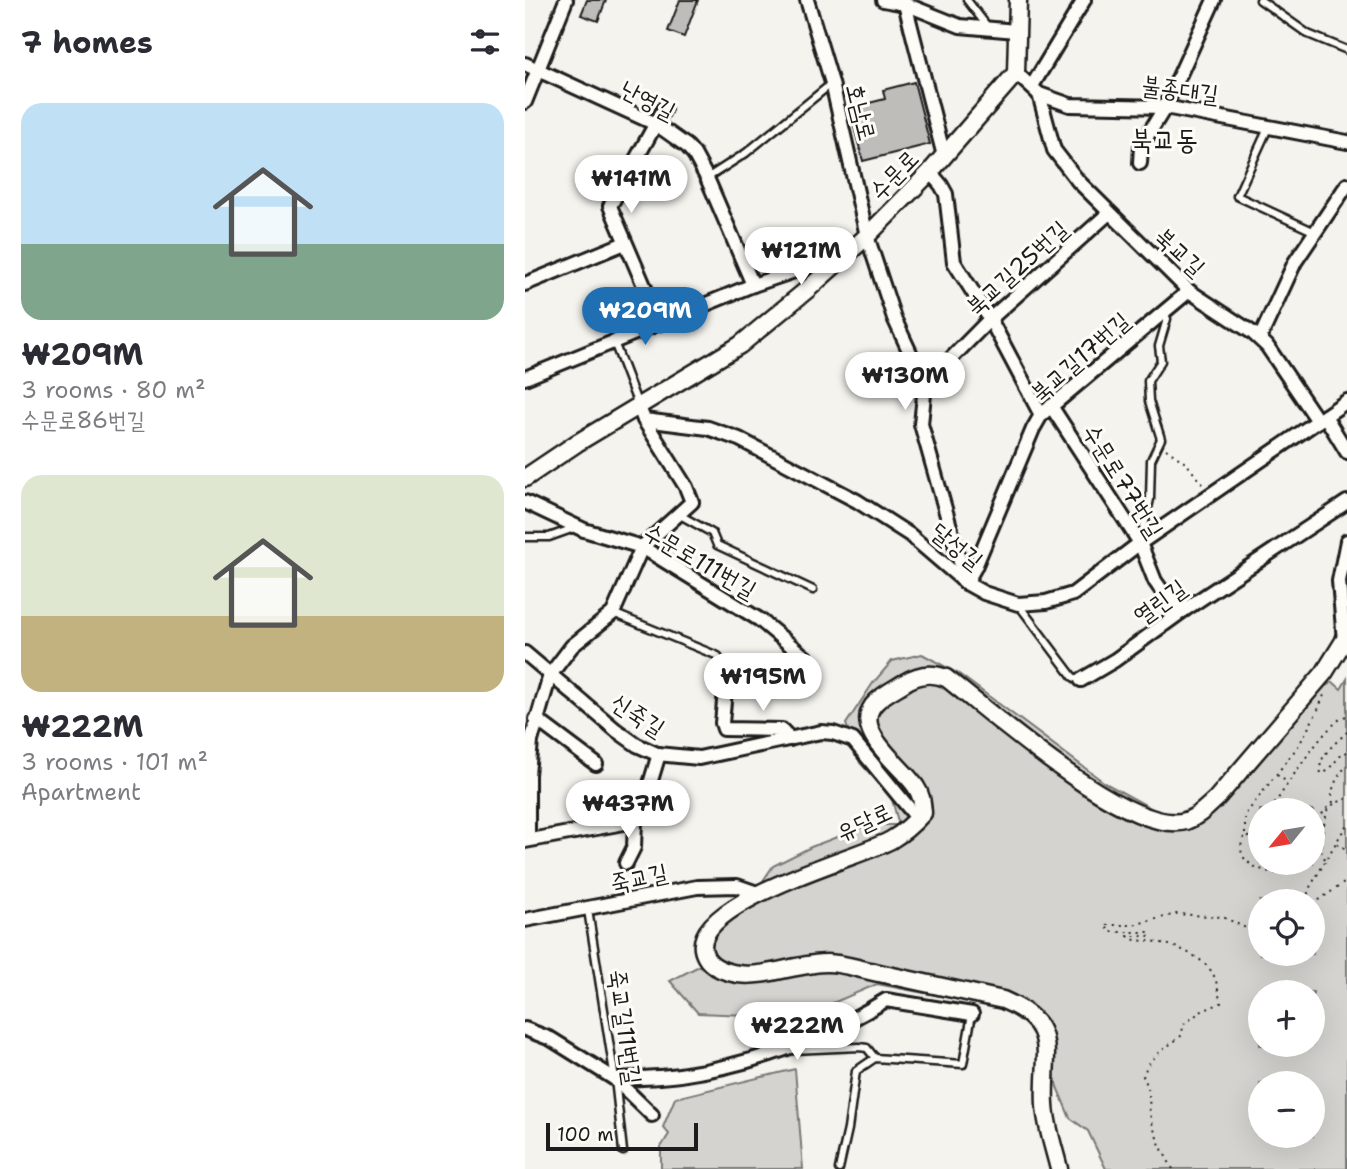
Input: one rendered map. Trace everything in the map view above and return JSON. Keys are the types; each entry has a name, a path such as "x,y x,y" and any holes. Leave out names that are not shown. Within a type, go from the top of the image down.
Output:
{"street":[{"path":"525,102 566,0"},
{"name":"호남로","path":"807,0 832,83 867,236 894,318 926,385"},
{"path":"883,0 905,2 960,26 1016,32"},
{"path":"1016,73 1018,0"},
{"path":"1035,90 1084,0"},
{"path":"1140,163 1141,146 1165,107 1214,0"},
{"path":"905,2 944,156"},
{"name":"난영길","path":"525,64 656,124 687,146 707,178 753,285"},
{"name":"불종대길","path":"1016,73 1035,90 1070,105 1165,107 1347,142"},
{"name":"수문로","path":"525,478 577,443 641,413 740,345 867,236 930,172 1016,73"},
{"name":"북교길","path":"1035,90 1054,150 1078,181 1108,214 1189,291 1267,345 1347,452"},
{"path":"660,323 610,206 664,109"},
{"name":"수문로77번길","path":"930,172 946,194 954,262 1046,410 1140,543 1155,581 1162,591 1184,610"},
{"path":"1260,338 1295,262 1347,185"},
{"name":"북교길25번길","path":"926,385 990,319 1108,214"},
{"path":"525,284 625,243"},
{"path":"525,378 753,285 818,263 841,259"},
{"name":"북교길17번길","path":"966,583 1033,429 1046,410 1189,291"},
{"path":"926,385 921,425 966,583"},
{"name":"달성길","path":"641,413 708,428 739,439 857,501 910,536 966,583 984,593 1018,604 1047,602 1073,594 1140,543 1347,401"},
{"path":"525,840 528,832 527,775 531,741 550,675 572,646 613,613 642,547 692,502 641,413"},
{"name":"수문로111번길","path":"525,502 577,527 642,547 759,620 806,658"},
{"name":"열린길","path":"1081,680 1133,649 1184,610 1347,502"},
{"path":"1346,638 1339,581 1347,541"},
{"name":"유달로","path":"1059,1169 1045,1107 1045,1038 1037,1023 1025,1010 1003,1000 829,962 745,975 729,972 715,967 704,953 704,939 717,921 760,894 830,862 890,841 923,813 922,799 915,785 875,740 869,723 871,710 876,702 907,681 934,673 946,678 1068,773 1107,798 1150,819 1184,821 1197,815 1216,799 1324,673 1346,638"},
{"name":"신죽길","path":"525,653 637,745 659,754 699,758 821,732 853,740 918,818"},
{"path":"725,691 722,723 724,729 782,730 790,738"},
{"path":"536,719 596,764"},
{"path":"626,863 634,847 635,821 643,807 659,754"},
{"path":"525,840 635,821"},
{"name":"죽교길","path":"525,920 697,887 737,886 760,894"},
{"path":"615,1079 695,1073 738,1064 845,1025 886,1000 972,1014"},
{"path":"525,1029 551,1039 615,1079 652,1115"}],"lane":[{"path":"967,0 990,29"},
{"path":"1260,0 1308,34 1347,50"},
{"path":"707,178 747,153 832,83"},
{"path":"1268,126 1237,196 1315,232"},
{"path":"1140,543 1150,499 1151,460 1161,439 1153,418 1148,381 1161,361 1159,346 1167,319 1164,312"},
{"path":"614,342 641,413"},
{"path":"680,515 712,533 717,545 814,590"},
{"path":"525,537 549,537 577,527"},
{"name":"열린길","path":"1018,604 1073,677 1081,680"},
{"path":"613,613 718,656"},
{"name":"죽교길11번길","path":"588,909 615,1079 623,1151"},
{"path":"839,1169 856,1071 875,1058 963,1064 972,1014"},
{"path":"777,1052 859,1047 866,1048 875,1058"}],"path":[{"path":"1161,439 1164,447 1194,472 1210,495"},
{"path":"1248,862 1243,856 1241,844 1245,836 1245,815 1299,745 1324,693 1324,673"},
{"path":"1278,798 1338,719 1347,716"},
{"path":"1347,732 1322,758 1319,766 1321,773 1325,773 1347,752"},
{"path":"1333,803 1333,787 1347,765"},
{"path":"1276,774 1287,783"},
{"path":"1325,811 1333,803 1347,798"},
{"path":"1326,860 1321,852 1321,840 1328,807"},
{"path":"1309,889 1347,824"},
{"path":"1336,842 1347,850"},
{"path":"1325,896 1347,881"},
{"path":"1173,1169 1159,1149 1151,1118 1149,1088 1143,1077 1145,1069 1156,1054 1182,1035 1183,1025 1200,1012 1221,1003 1214,975 1188,951 1149,940 1138,942 1128,936 1150,936 1149,932 1110,933 1105,925 1133,925 1175,915 1223,917 1248,929"}],"shaded area":[{"path":"922,654 959,674 1105,783 1169,818 1210,799 1291,724 1324,687 1333,682 1341,689 1347,679 1347,1169 1106,1169 1088,1131 1070,1118 1057,1087 1045,1038 1008,1009 877,984 791,1021 748,1015 698,1013 670,981 701,965 707,924 750,900 773,866 811,847 868,825 899,825 891,796 860,763 846,724 873,683 892,661"},
{"path":"795,1069 803,1169 661,1169 661,1147 669,1134 663,1127 675,1098"}],"building":[{"path":"587,0 606,0 598,21 581,15"},
{"path":"680,0 698,0 684,37 668,31"},
{"path":"914,82 930,144 863,161 849,108 885,99 883,90"}],"district":[{"name":"북교동","path":"1164,139"}]}
